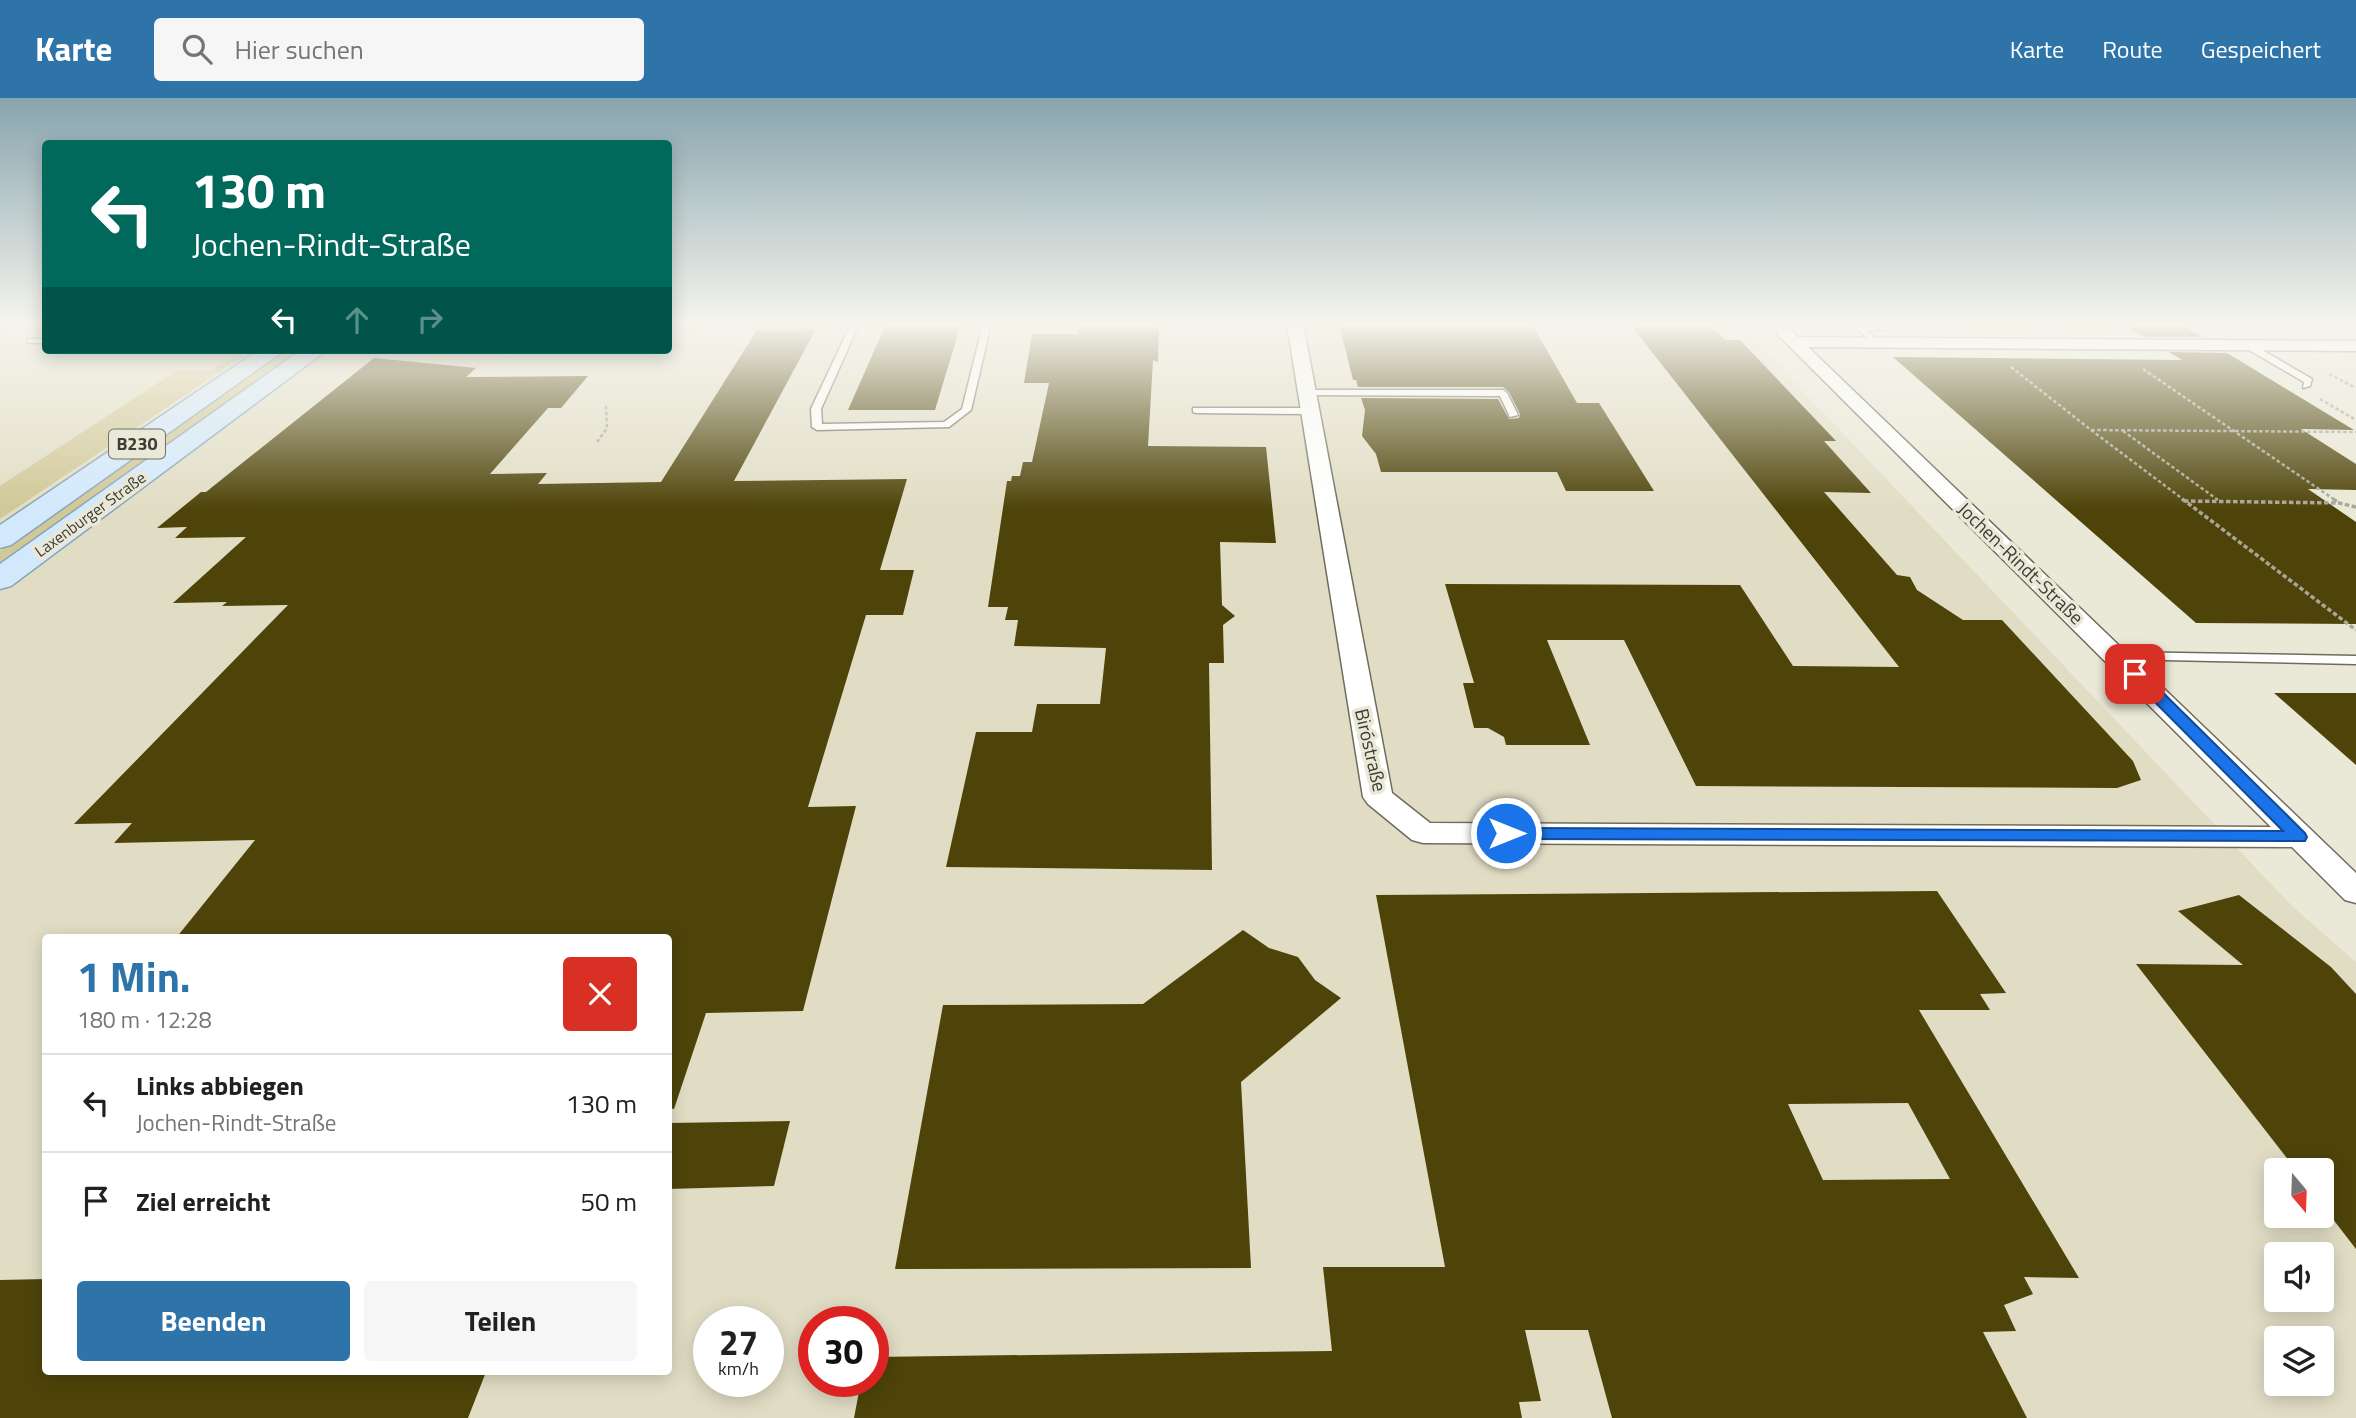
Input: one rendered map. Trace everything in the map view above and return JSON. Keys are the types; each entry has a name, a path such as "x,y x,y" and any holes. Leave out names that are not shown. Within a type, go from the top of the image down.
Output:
{"main road":[{"name":"Laxenburger Straße","path":"0,539 222,386"},
{"name":"Laxenburger Straße","path":"0,579 267,386"}],"street":[{"name":"Biróstraße","path":"1307,386 1378,797 1423,833 2299,837"},
{"name":"Jochen-Rindt-Straße","path":"1839,386 2356,892"}],"lane":[{"path":"827,386 816,409 817,427 946,425 966,410 972,386"},
{"path":"1196,410 1503,393 1513,415"},
{"path":"2117,656 2356,660"}],"path":[{"path":"2035,386 2356,630"},
{"path":"597,442 607,428 606,406"},
{"path":"2091,430 2356,432"},
{"path":"2123,430 2219,501"},
{"path":"2234,431 2339,503"},
{"path":"2185,501 2339,503 2356,507"}],"shaded area":[{"path":"0,386 1798,386 2293,907 2356,962 2356,1418 0,1418"},
{"path":"154,386 199,386 0,519 0,486"},
{"path":"235,386 249,386 0,564 0,551"}],"building":[{"path":"339,386 580,386 561,408 548,408 490,474 547,473 538,484 661,482 722,386 785,386 734,481 907,479 880,570 914,570 903,615 866,615 808,807 856,806 803,1011 706,1013 674,1109 672,934 179,934 255,840 114,843 132,823 74,824 288,605 222,606 227,602 173,603 246,537 175,538 187,527 157,528"},
{"path":"859,386 942,386 935,410 848,410"},
{"path":"1048,386 1152,386 1148,446 1266,447 1276,543 1220,542 1222,605 1235,616 1223,625 1224,663 1209,663 1212,870 946,867 976,732 1032,732 1037,704 1100,704 1106,648 1014,646 1018,620 1005,620 1008,607 988,607 1007,481 1011,481 1012,476 1020,476 1023,462 1032,462"},
{"path":"1567,386 1577,403 1599,403 1654,491 1566,491 1557,472 1381,472 1376,454 1362,436 1365,410 1361,398 1498,399 1509,419 1519,418 1520,414 1509,392 1503,387 1358,387"},
{"path":"1678,386 1783,386 1836,441 1824,441 1871,493 1824,492 1897,575 1910,577 1917,590 1963,620 2002,620 2133,761 2141,780 2117,788 1696,786 1624,640 1547,640 1590,745 1506,745 1504,737 1488,728 1474,728 1463,683 1474,683 1445,584 1740,585 1793,666 1899,667"},
{"path":"1926,386 2281,386 2354,430 2301,429 2356,464 2356,490 2308,489 2356,522 2356,624 2196,623"},
{"path":"2274,693 2356,693 2356,765"},
{"path":"1937,891 2006,993 1980,994 1990,1010 1919,1010 2079,1278 2024,1277 2033,1294 2004,1305 2016,1331 1983,1332 2027,1418 1612,1418 1588,1330 1525,1330 1541,1401 1519,1402 1522,1418 854,1418 858,1397 889,1397 889,1357 1332,1351 1323,1267 1445,1267 1376,895","holes":["1908,1103 1950,1179 1823,1180 1788,1104"]},
{"path":"2239,895 2331,967 2356,994 2356,1249 2334,1221 2334,1158 2287,1158 2136,964 2243,965 2178,911"},
{"path":"1243,930 1269,948 1298,957 1315,980 1341,998 1241,1082 1251,1268 895,1269 943,1005 1143,1004"},
{"path":"790,1121 774,1186 672,1189 672,1123"},
{"path":"42,1279 42,1375 485,1375 468,1418 0,1418 0,1280"}],"route":[{"path":"1506,833 2299,837 2135,674"}]}
